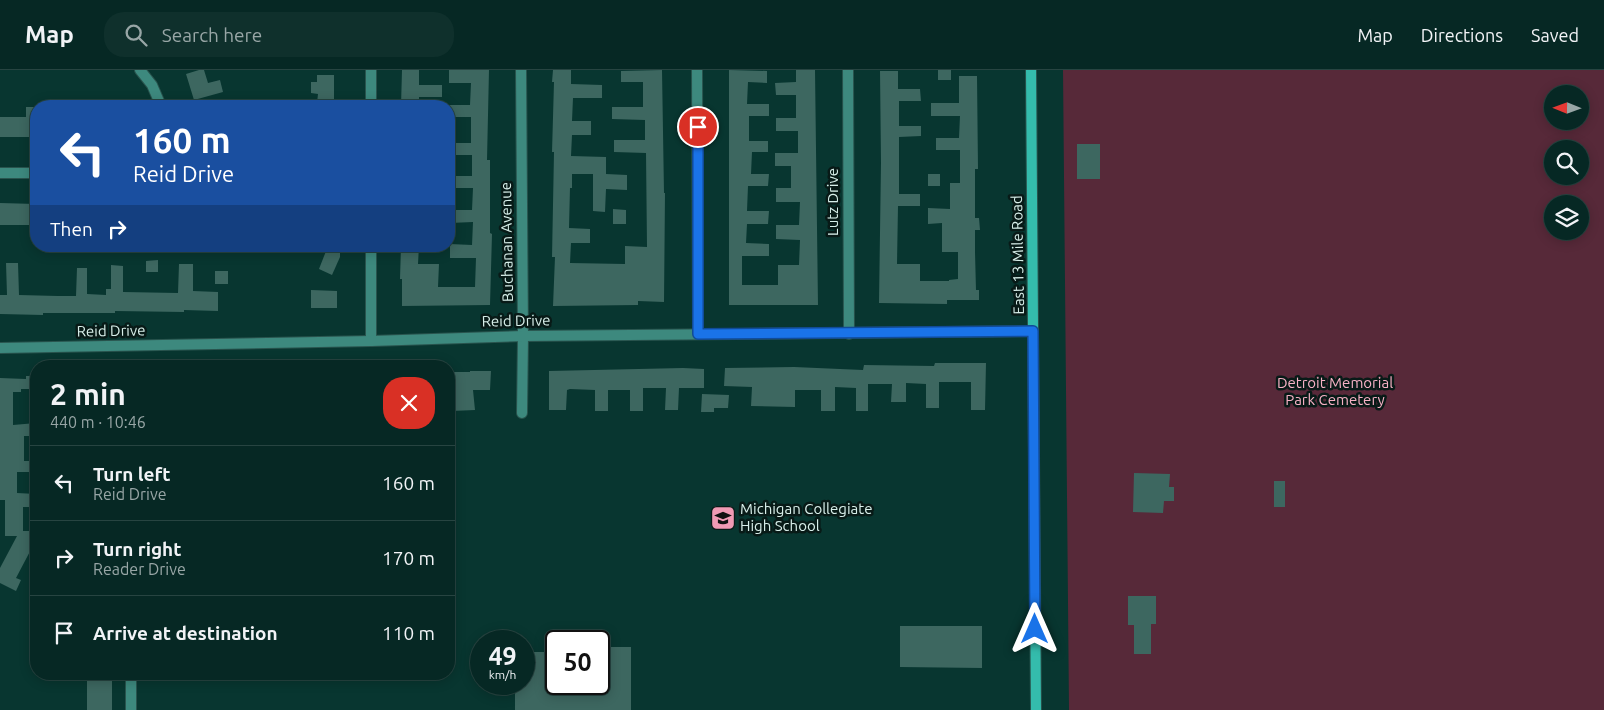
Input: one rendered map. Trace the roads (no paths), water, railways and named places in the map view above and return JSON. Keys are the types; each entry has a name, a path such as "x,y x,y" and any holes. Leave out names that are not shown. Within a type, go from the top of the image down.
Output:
{"main road":[{"name":"East 13 Mile Road","path":"1031,70 1036,710"}],"street":[{"path":"140,70 152,85 158,100"},
{"path":"371,70 371,100"},
{"name":"Buchanan Avenue","path":"520,70 522,413"},
{"path":"698,70 698,334"},
{"name":"Lutz Drive","path":"848,70 848,334"},
{"path":"0,173 30,173"},
{"path":"371,252 371,341"},
{"name":"Reid Drive","path":"0,348 371,341 523,336 1033,331"},
{"path":"131,680 131,710"}],"place":[{"name":"Michigan Collegiate High School","path":"723,518"}],"park label":[{"name":"Detroit Memorial Park Cemetery","path":"1335,392"}]}
